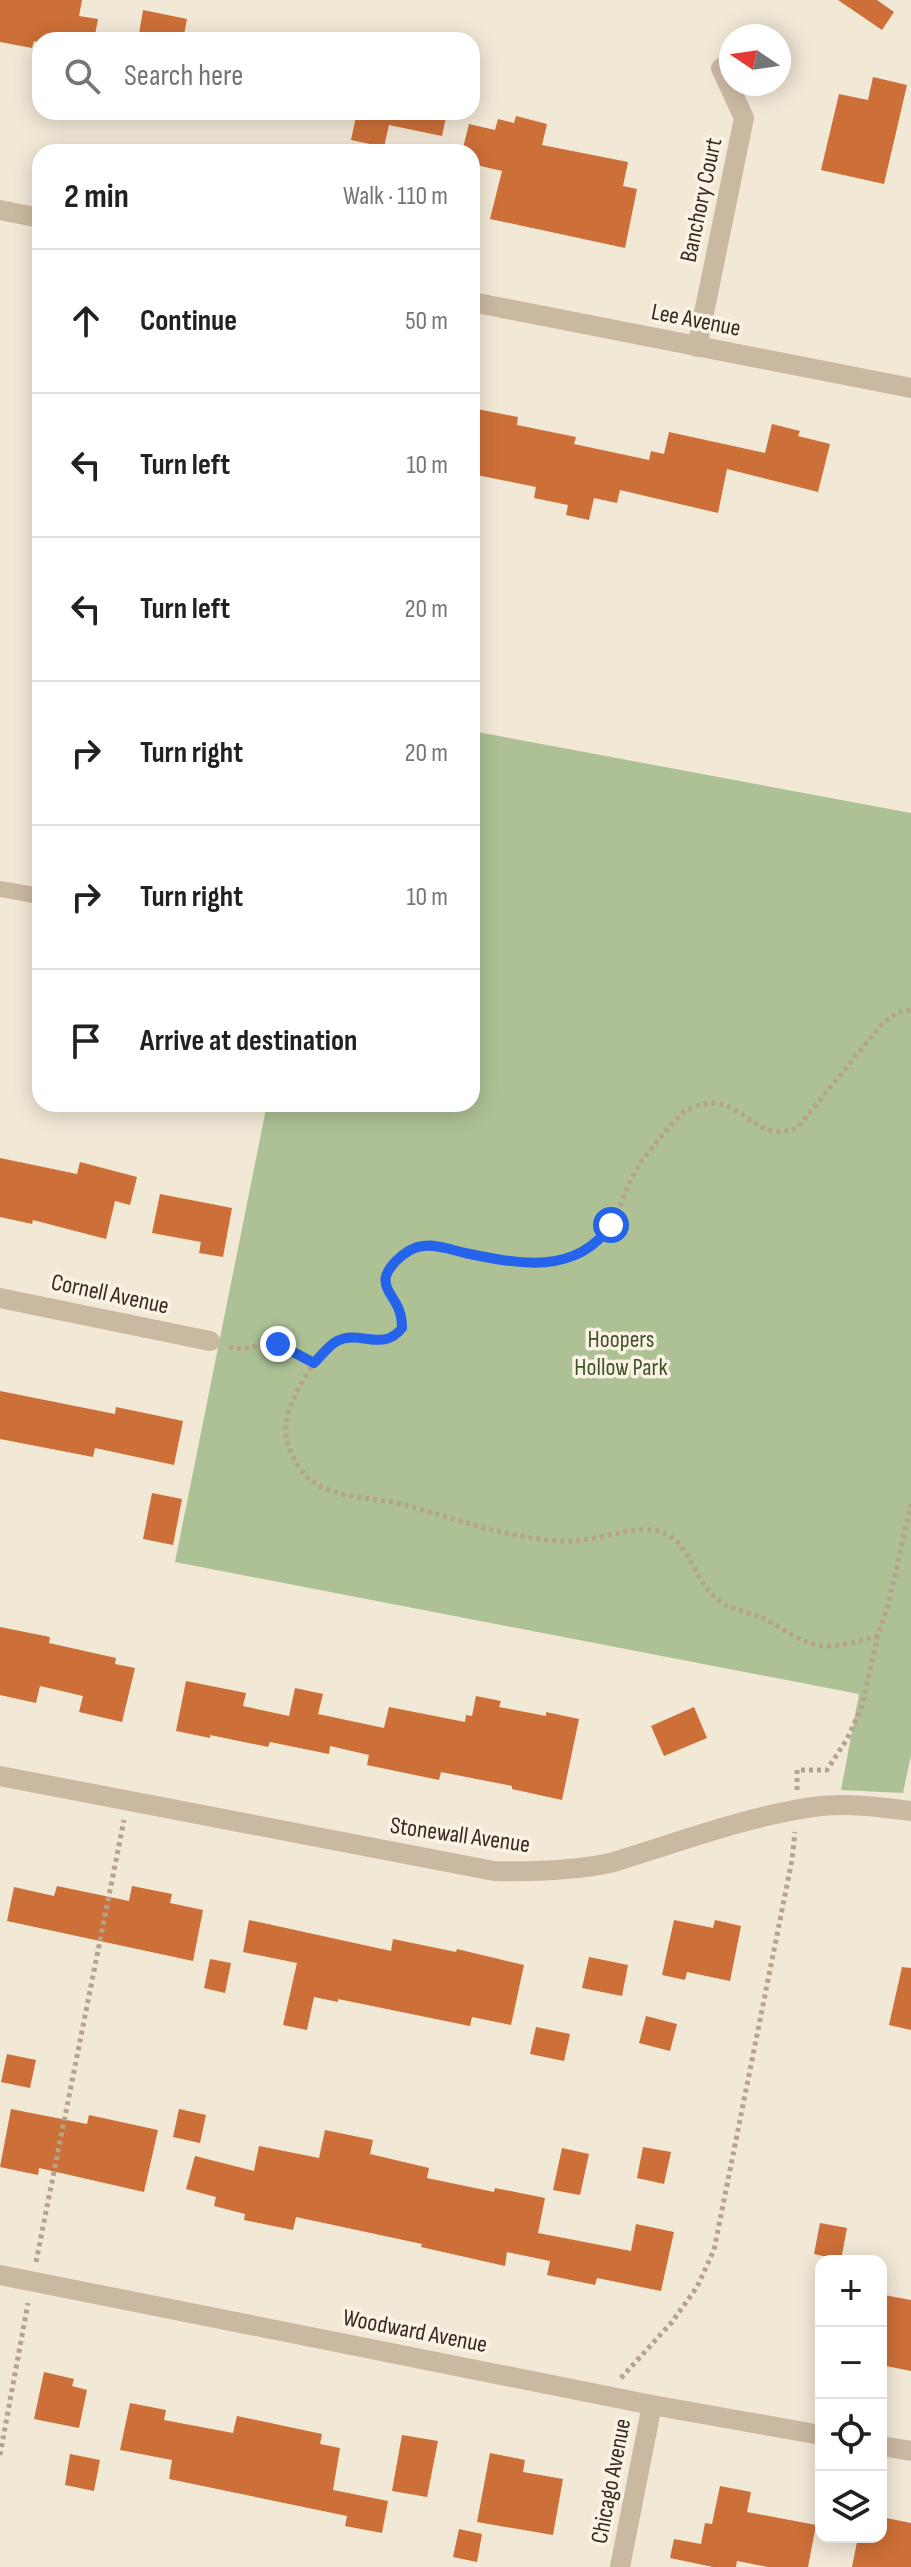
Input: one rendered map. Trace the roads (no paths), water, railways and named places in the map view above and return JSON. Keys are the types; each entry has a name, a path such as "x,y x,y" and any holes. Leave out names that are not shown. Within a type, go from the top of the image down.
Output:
{"street":[{"name":"Banchory Court","path":"697,347 744,118 734,96"},
{"path":"0,210 32,216"},
{"name":"Lee Avenue","path":"480,304 911,388"},
{"name":"Cornell Avenue","path":"0,1298 210,1341"},
{"name":"Stonewall Avenue","path":"0,1776 494,1871 544,1872 610,1863 760,1817 814,1806 862,1805 911,1811"},
{"name":"Woodward Avenue","path":"0,2275 652,2405 815,2434"},
{"name":"Chicago Avenue","path":"620,2567 652,2405"},
{"path":"887,2447 911,2451"}],"lane":[{"path":"0,889 32,895"}],"park label":[{"name":"Hoopers Hollow Park","path":"621,1353"}]}
